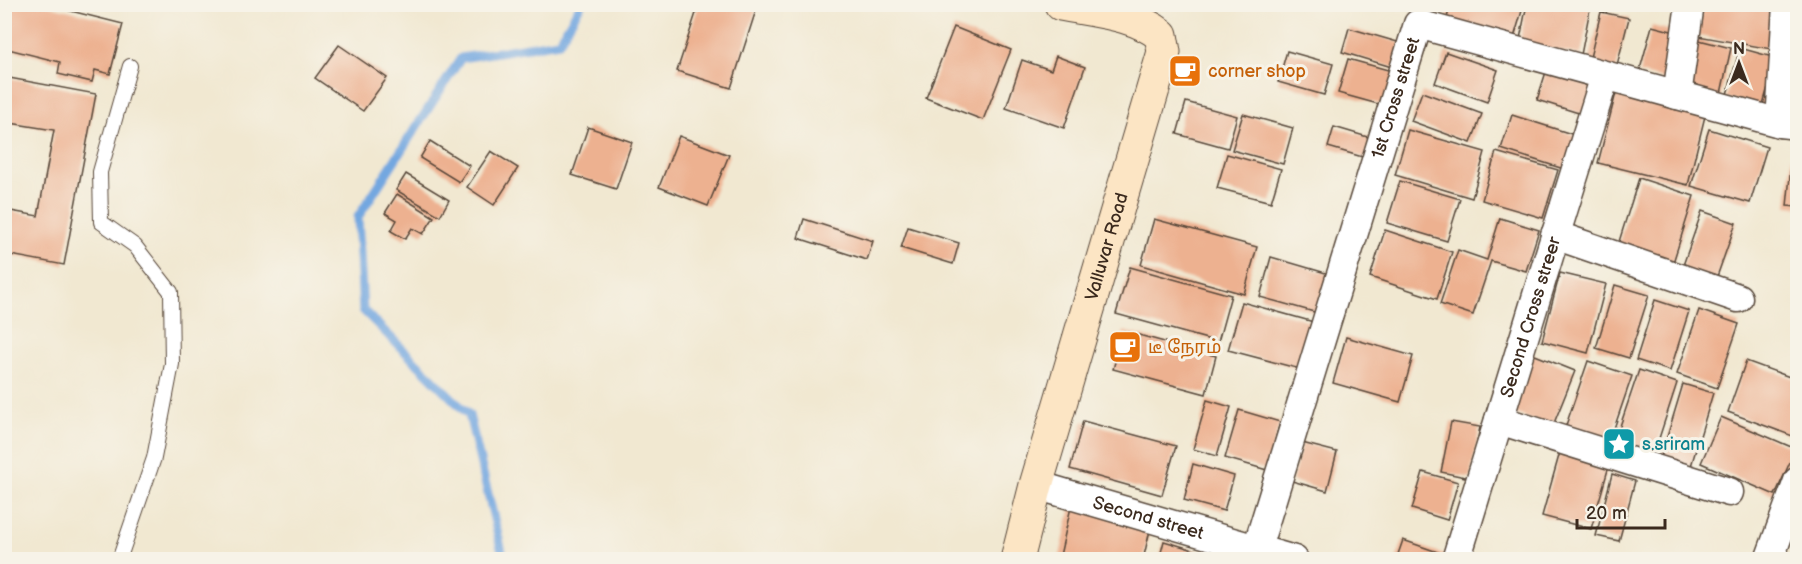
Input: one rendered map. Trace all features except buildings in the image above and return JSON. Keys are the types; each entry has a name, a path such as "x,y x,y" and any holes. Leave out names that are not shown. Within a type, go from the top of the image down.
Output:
{"main road":[{"name":"Valluvar Road","path":"1017,560 1036,485 1164,52 1161,35 1148,25 1130,18 1061,4"}],"street":[{"path":"1677,95 1690,4"},
{"path":"1787,4 1789,124"},
{"name":"1st Cross street","path":"1257,548 1418,24 1789,124"},
{"name":"Second Cross streer","path":"1456,560 1605,76"},
{"path":"1555,235 1738,298"},
{"path":"1499,420 1729,492"},
{"path":"1769,560 1797,481"},
{"name":"Second street","path":"1036,485 1294,560"}],"lane":[{"path":"119,560 154,458 172,364 171,292 135,246 102,222 100,172 130,66"}],"waterway":[{"path":"504,560 469,415 363,310 358,217 461,58 559,42 581,4"}],"place":[{"name":"corner shop","path":"1185,71"},
{"name":"டீ நேரம்","path":"1125,347"},
{"name":"s.sriram","path":"1619,444"}]}
